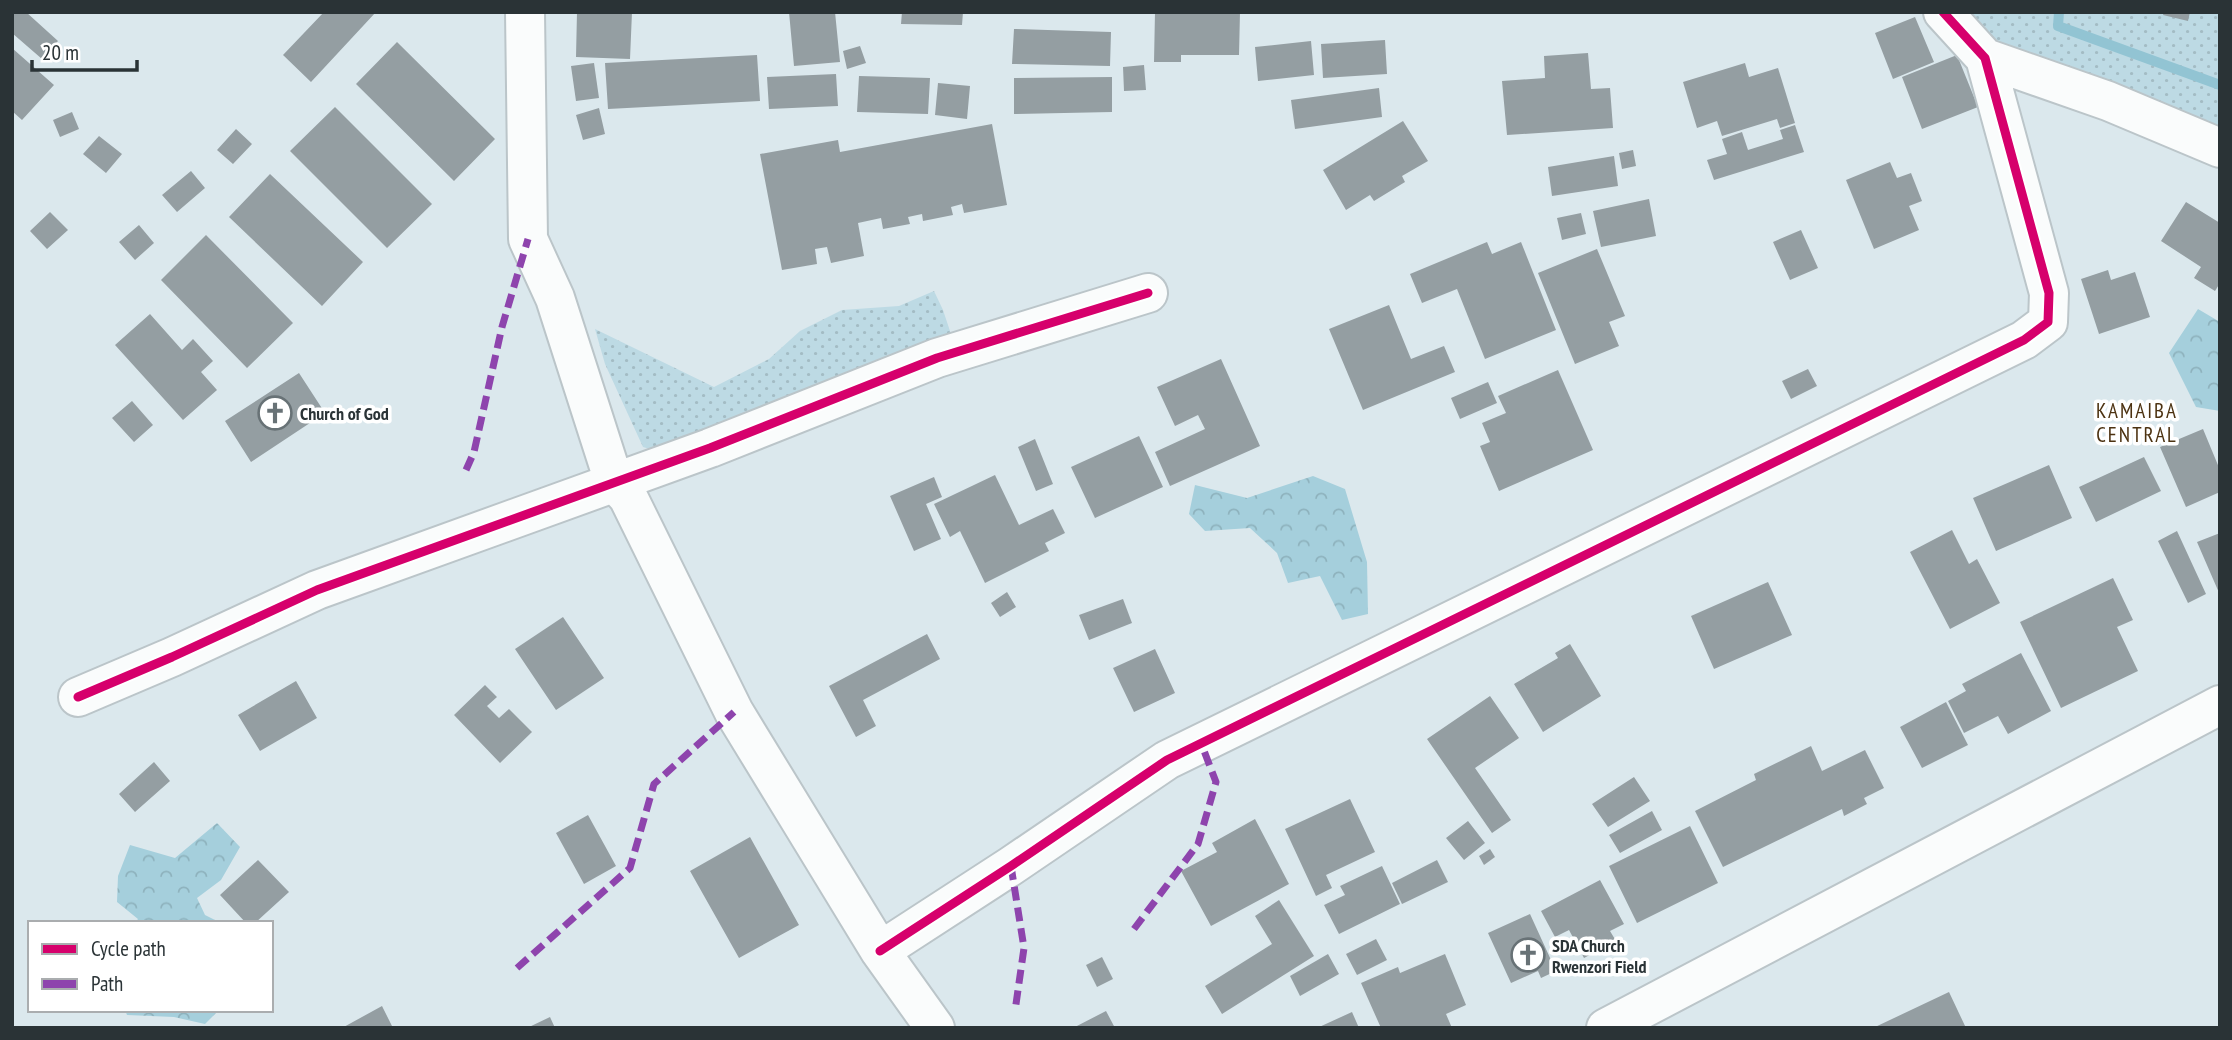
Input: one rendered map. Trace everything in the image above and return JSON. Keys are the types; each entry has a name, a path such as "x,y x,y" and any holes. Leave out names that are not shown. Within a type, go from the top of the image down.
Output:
{"street":[{"path":"525,12 528,239 555,298 614,482 628,497 734,712 880,951 935,1028"},
{"path":"880,951 1167,760 2024,340 2048,323 2049,293 1985,58 1943,12"},
{"path":"1985,58 2108,101 2220,148"},
{"path":"78,697 317,590 710,448 937,358 1148,293"},
{"path":"1630,1023 2220,705"}],"shaded area":[{"path":"1961,12 2220,12 2220,137 1992,43"},
{"path":"934,291 954,343 680,458 643,447 605,364 595,329 714,387 769,359 800,331 842,310 899,306"}],"green space":[{"path":"2198,309 2220,322 2220,411 2196,407 2169,353"},
{"path":"1313,476 1345,489 1367,562 1368,614 1342,620 1320,576 1288,583 1277,553 1250,528 1205,531 1189,514 1195,485 1247,498"},
{"path":"217,823 240,847 221,880 197,898 205,915 217,921 136,921 138,919 117,902 118,876 130,845 175,858"},
{"path":"126,1012 217,1012 205,1024 174,1017 127,1015"}],"building":[{"path":"12,12 26,12 58,41 42,59 12,33"},
{"path":"324,12 376,12 311,82 283,55"},
{"path":"577,12 632,12 630,59 576,57"},
{"path":"789,12 835,12 840,62 794,66"},
{"path":"902,12 963,12 962,25 901,24"},
{"path":"1155,12 1240,12 1239,55 1181,55 1181,62 1154,62"},
{"path":"2164,12 2190,12 2188,21 2163,15"},
{"path":"1915,17 1934,62 1893,79 1875,33"},
{"path":"1014,29 1111,32 1110,66 1012,64"},
{"path":"1385,40 1387,74 1323,78 1321,44"},
{"path":"1311,41 1314,75 1258,81 1255,47"},
{"path":"397,42 495,139 454,181 356,84"},
{"path":"860,46 866,63 847,69 843,51"},
{"path":"12,48 54,85 22,120 12,111"},
{"path":"1588,53 1591,89 1610,88 1613,128 1507,135 1502,81 1545,78 1544,56"},
{"path":"757,55 760,101 608,109 605,63"},
{"path":"1957,55 1978,107 1922,129 1902,77"},
{"path":"594,63 599,98 576,101 571,66"},
{"path":"1745,63 1749,77 1778,68 1795,123 1780,128 1777,119 1722,136 1717,121 1697,128 1683,82"},
{"path":"1144,65 1146,90 1124,91 1123,67"},
{"path":"836,74 838,106 769,109 767,77"},
{"path":"859,76 930,78 928,114 857,112"},
{"path":"1112,77 1112,112 1014,114 1014,78"},
{"path":"938,83 970,86 967,119 935,115"},
{"path":"1379,88 1382,117 1295,129 1291,100"},
{"path":"335,107 432,204 387,248 290,151"},
{"path":"599,108 605,134 583,140 576,115"},
{"path":"72,112 79,129 60,137 53,120"},
{"path":"1403,121 1428,161 1402,176 1405,182 1374,201 1370,195 1346,210 1323,170"},
{"path":"992,124 1007,205 964,213 962,204 951,207 953,215 923,221 922,214 908,217 910,224 883,229 881,218 858,223 864,256 831,263 827,247 815,249 817,264 782,270 760,154 838,140 840,152"},
{"path":"1795,125 1804,152 1714,180 1707,160 1727,154 1722,139 1742,132 1748,150 1783,139 1780,130"},
{"path":"236,129 252,144 233,164 217,150"},
{"path":"99,136 122,154 106,173 83,154"},
{"path":"1633,150 1636,166 1622,169 1619,153"},
{"path":"1614,156 1618,186 1552,196 1548,167"},
{"path":"1890,162 1897,178 1911,173 1922,201 1909,206 1919,230 1874,249 1846,180"},
{"path":"191,171 205,188 177,212 162,195"},
{"path":"270,174 363,262 322,306 229,217"},
{"path":"1649,199 1656,236 1601,247 1593,211"},
{"path":"2186,202 2220,223 2220,283 2215,291 2194,278 2201,267 2161,241"},
{"path":"50,212 68,230 47,249 30,231"},
{"path":"1581,213 1586,234 1562,240 1557,218"},
{"path":"139,225 154,243 135,260 119,242"},
{"path":"1801,230 1818,268 1790,280 1773,242"},
{"path":"206,235 293,323 247,368 161,280"},
{"path":"1487,242 1492,254 1521,242 1556,330 1485,359 1457,289 1422,303 1410,274"},
{"path":"1597,249 1625,316 1609,322 1619,346 1575,364 1538,273"},
{"path":"2108,270 2111,280 2135,272 2150,317 2099,334 2081,279"},
{"path":"1389,305 1411,359 1444,346 1455,372 1363,410 1329,329"},
{"path":"150,314 182,350 193,339 213,361 201,372 217,390 183,420 115,345"},
{"path":"1221,359 1260,446 1170,486 1155,452 1205,429 1198,415 1175,426 1157,387"},
{"path":"1808,369 1817,386 1791,399 1782,381"},
{"path":"1558,370 1593,450 1499,491 1480,446 1490,442 1482,423 1506,413 1498,396"},
{"path":"299,373 325,413 251,462 225,421"},
{"path":"1488,382 1497,403 1460,419 1451,398"},
{"path":"132,401 153,425 134,442 112,418"},
{"path":"2203,429 2220,470 2220,492 2186,507 2160,447"},
{"path":"1139,436 1163,487 1095,518 1071,467"},
{"path":"1035,439 1053,484 1036,491 1018,447"},
{"path":"2144,457 2161,491 2096,522 2079,487"},
{"path":"2049,465 2072,518 1996,551 1973,498"},
{"path":"995,475 1019,525 1053,509 1065,533 1045,543 1049,551 985,583 960,531 950,537 934,504"},
{"path":"934,477 942,497 926,504 941,539 914,551 890,496"},
{"path":"1952,530 1969,564 1977,559 2000,603 1950,629 1910,552"},
{"path":"2177,531 2206,594 2188,603 2158,541"},
{"path":"2220,533 2220,595 2197,542"},
{"path":"2113,578 2133,620 2117,627 2138,671 2061,708 2020,622"},
{"path":"1768,582 1792,635 1714,669 1691,616"},
{"path":"1007,592 1016,607 1000,617 991,603"},
{"path":"1123,599 1132,623 1089,640 1079,615"},
{"path":"563,617 604,678 556,710 515,649"},
{"path":"927,634 940,659 863,700 876,726 856,737 829,686"},
{"path":"1570,644 1601,696 1543,732 1514,684 1558,658 1555,653"},
{"path":"1155,649 1175,693 1134,712 1113,668"},
{"path":"2021,653 2051,711 2008,734 1998,716 1964,733 1948,701 1966,691 1962,684"},
{"path":"296,681 317,718 260,751 238,715"},
{"path":"485,685 497,697 487,706 499,718 509,709 532,732 500,763 454,715"},
{"path":"1490,696 1519,738 1475,768 1511,820 1492,833 1427,739"},
{"path":"1946,702 1968,745 1922,768 1900,727"},
{"path":"1811,746 1822,771 1865,750 1884,788 1864,798 1867,804 1844,816 1842,809 1723,867 1695,811 1756,780 1754,774"},
{"path":"154,762 170,781 135,812 119,794"},
{"path":"1634,777 1650,801 1608,827 1592,804"},
{"path":"1350,799 1375,852 1326,875 1332,888 1316,896 1285,829"},
{"path":"1652,811 1662,830 1620,853 1609,835"},
{"path":"588,815 616,866 584,884 556,833"},
{"path":"1255,819 1289,884 1211,926 1181,871 1217,852 1212,843"},
{"path":"1468,821 1485,843 1464,860 1446,838"},
{"path":"1690,826 1718,883 1637,923 1609,866"},
{"path":"750,837 799,925 739,958 690,871"},
{"path":"1490,849 1495,857 1484,865 1479,856"},
{"path":"258,860 289,892 257,921 244,921 220,895"},
{"path":"1437,860 1448,882 1402,904 1392,883"},
{"path":"1382,866 1400,904 1339,934 1324,905 1345,895 1340,886"},
{"path":"1600,880 1624,924 1610,931 1616,941 1584,958 1569,930 1555,937 1541,911"},
{"path":"1279,900 1314,956 1222,1014 1205,986 1272,944 1255,916"},
{"path":"1530,914 1556,971 1541,978 1538,971 1511,983 1488,933"},
{"path":"1376,939 1387,960 1357,975 1346,954"},
{"path":"1328,954 1339,974 1300,996 1290,976"},
{"path":"1445,954 1466,1005 1446,1014 1452,1028 1381,1028 1361,983 1398,967 1400,973"},
{"path":"1102,957 1113,979 1097,987 1086,965"},
{"path":"1949,992 1966,1028 1873,1028"},
{"path":"382,1006 393,1028 342,1028"},
{"path":"1106,1011 1115,1028 1073,1028"},
{"path":"1352,1012 1359,1028 1317,1028"},
{"path":"550,1017 555,1028 527,1028"}],"waterway":[{"path":"2059,12 2058,26 2220,85"}],"marked path":[{"path":"466,470 474,452 502,327 528,239"},
{"path":"517,968 630,868 654,784 734,712"},
{"path":"1134,929 1198,844 1216,782 1201,743"},
{"path":"1011,866 1024,948 1015,1011"}],"cycle path":[{"path":"880,951 1167,760 2024,340 2048,322 2049,293 1985,58 1943,12"},
{"path":"78,697 317,590 710,448 937,358 1148,293"}],"place":[{"name":"Church of God","path":"275,413"},
{"name":"SDA Church Rwenzori Field","path":"1528,955"}],"district":[{"name":"KAMAIBA CENTRAL","path":"2137,422"}]}
